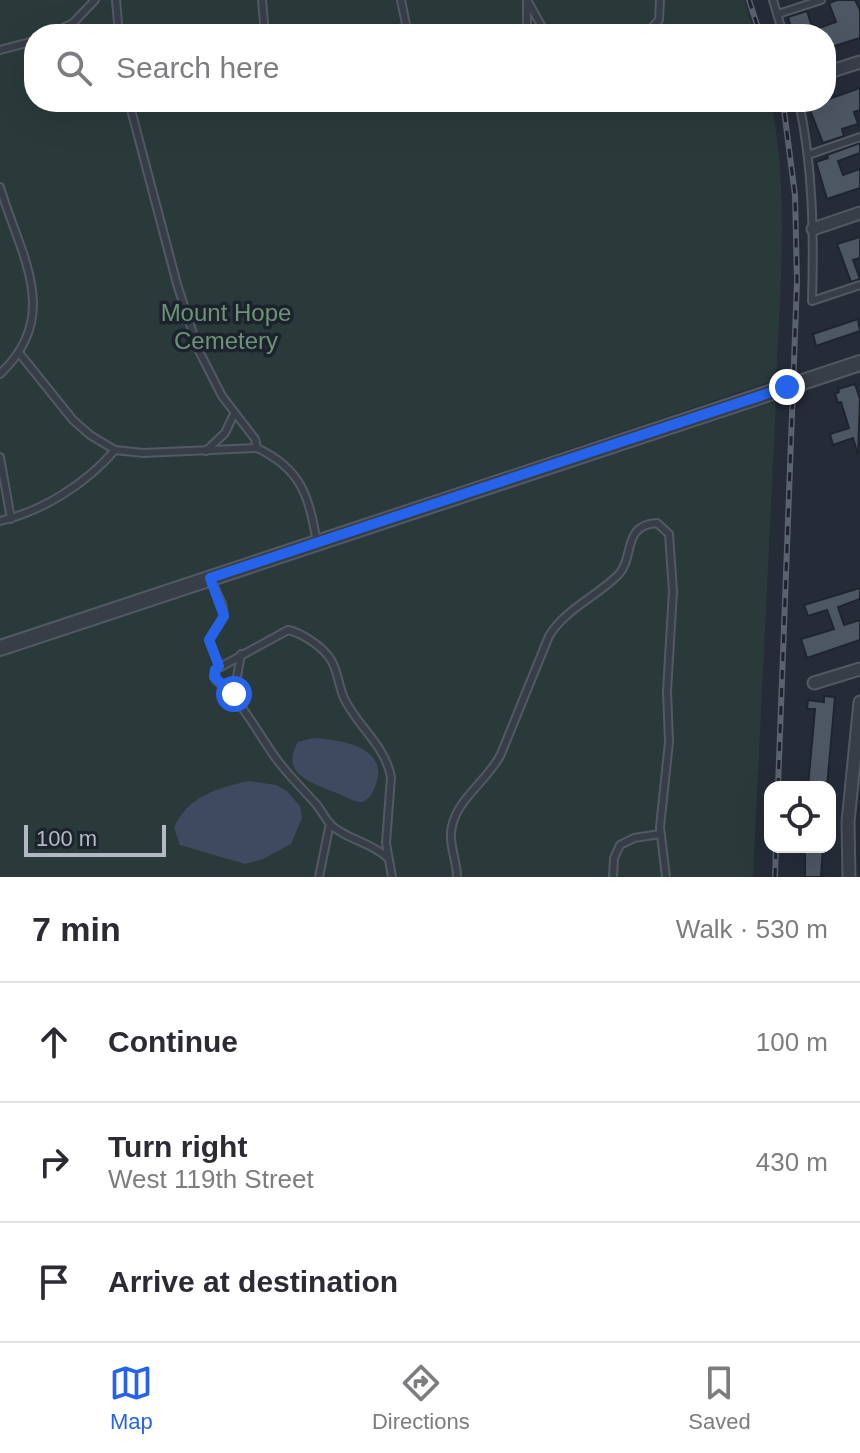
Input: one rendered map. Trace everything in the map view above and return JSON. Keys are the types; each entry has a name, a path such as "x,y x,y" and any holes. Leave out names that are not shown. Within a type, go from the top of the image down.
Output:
{"street":[{"path":"836,70 860,62"},
{"path":"813,229 860,213"},
{"path":"0,648 860,363"},
{"path":"814,683 860,669"},
{"path":"849,877 854,820 852,761 860,702"}],"lane":[{"path":"71,24 95,0"},
{"path":"116,0 118,24"},
{"path":"262,0 264,24"},
{"path":"401,0 406,24"},
{"path":"527,0 527,24"},
{"path":"527,0 540,24"},
{"path":"655,24 659,20 660,0"},
{"path":"773,0 780,24"},
{"path":"778,14 821,0"},
{"path":"0,50 24,45"},
{"path":"132,112 186,315 210,376 234,414 255,439 257,448"},
{"path":"801,112 808,155 813,229 812,301 860,285"},
{"path":"808,155 860,137"},
{"path":"0,187 34,292 31,322 20,354 0,374"},
{"path":"20,354 73,420 115,450 143,453 257,448 270,454 295,474 306,494 317,543"},
{"path":"206,451 225,433 234,414"},
{"path":"0,521 39,508 90,474 115,450"},
{"path":"0,457 11,519"},
{"path":"457,877 451,842 452,826 471,793 491,772 501,754 549,636 621,572 634,535 644,526 657,523 669,534 673,591 667,691 669,742 660,834 666,877"},
{"path":"210,578 224,611 223,620 209,640 219,666"},
{"path":"234,694 214,677 215,670 288,630 303,636 332,660 349,708 380,749 390,769 386,843 392,877"},
{"path":"241,654 234,678 234,694 240,708 330,823 346,834 371,844 388,858"},
{"path":"319,877 330,823"},
{"path":"613,877 614,858 620,845 634,838 660,834"}],"green space":[{"name":"Mount Hope Cemetery","path":"0,0 744,0 752,24 24,24 24,112 773,112 782,204 781,276 776,380 0,640"},
{"path":"776,400 753,877 0,877 0,656"}],"water":[{"path":"313,738 350,744 371,755 377,764 378,775 368,798 362,802 353,800 311,782 296,771 293,754 298,742"},
{"path":"249,781 276,785 287,791 300,806 302,818 291,844 263,859 245,864 180,845 174,828 187,808 205,795"}],"building":[{"path":"855,0 860,10 860,38 836,46 836,24 830,24 836,22 829,3"},
{"path":"807,11 811,24 790,24 788,17"},
{"path":"860,88 860,110 854,112 858,124 842,129 844,136 823,143 811,112 836,112 836,96"},
{"path":"860,143 860,153 838,161 843,175 860,169 860,188 827,199 816,162"},
{"path":"860,237 860,258 853,260 860,279 851,282 837,244"},
{"path":"858,319 860,331 816,346 813,334"},
{"path":"855,384 860,399 858,455 853,438 833,445 830,434 849,428 841,402 838,403 835,394 839,392 838,389"},
{"path":"860,588 860,599 838,607 844,625 860,620 860,640 807,658 801,639 834,629 827,610 808,616 804,605"},
{"path":"824,696 835,697 828,781 809,781 815,709 807,709 808,700 824,702"},
{"path":"805,853 823,853 821,877 805,877"}],"railway":[{"path":"749,0 757,24"},
{"path":"778,781 797,281 795,195 784,112"},
{"path":"775,877 776,853"}],"route":[{"path":"234,694 214,677 219,666 209,640 224,616 210,578 787,387"}]}
